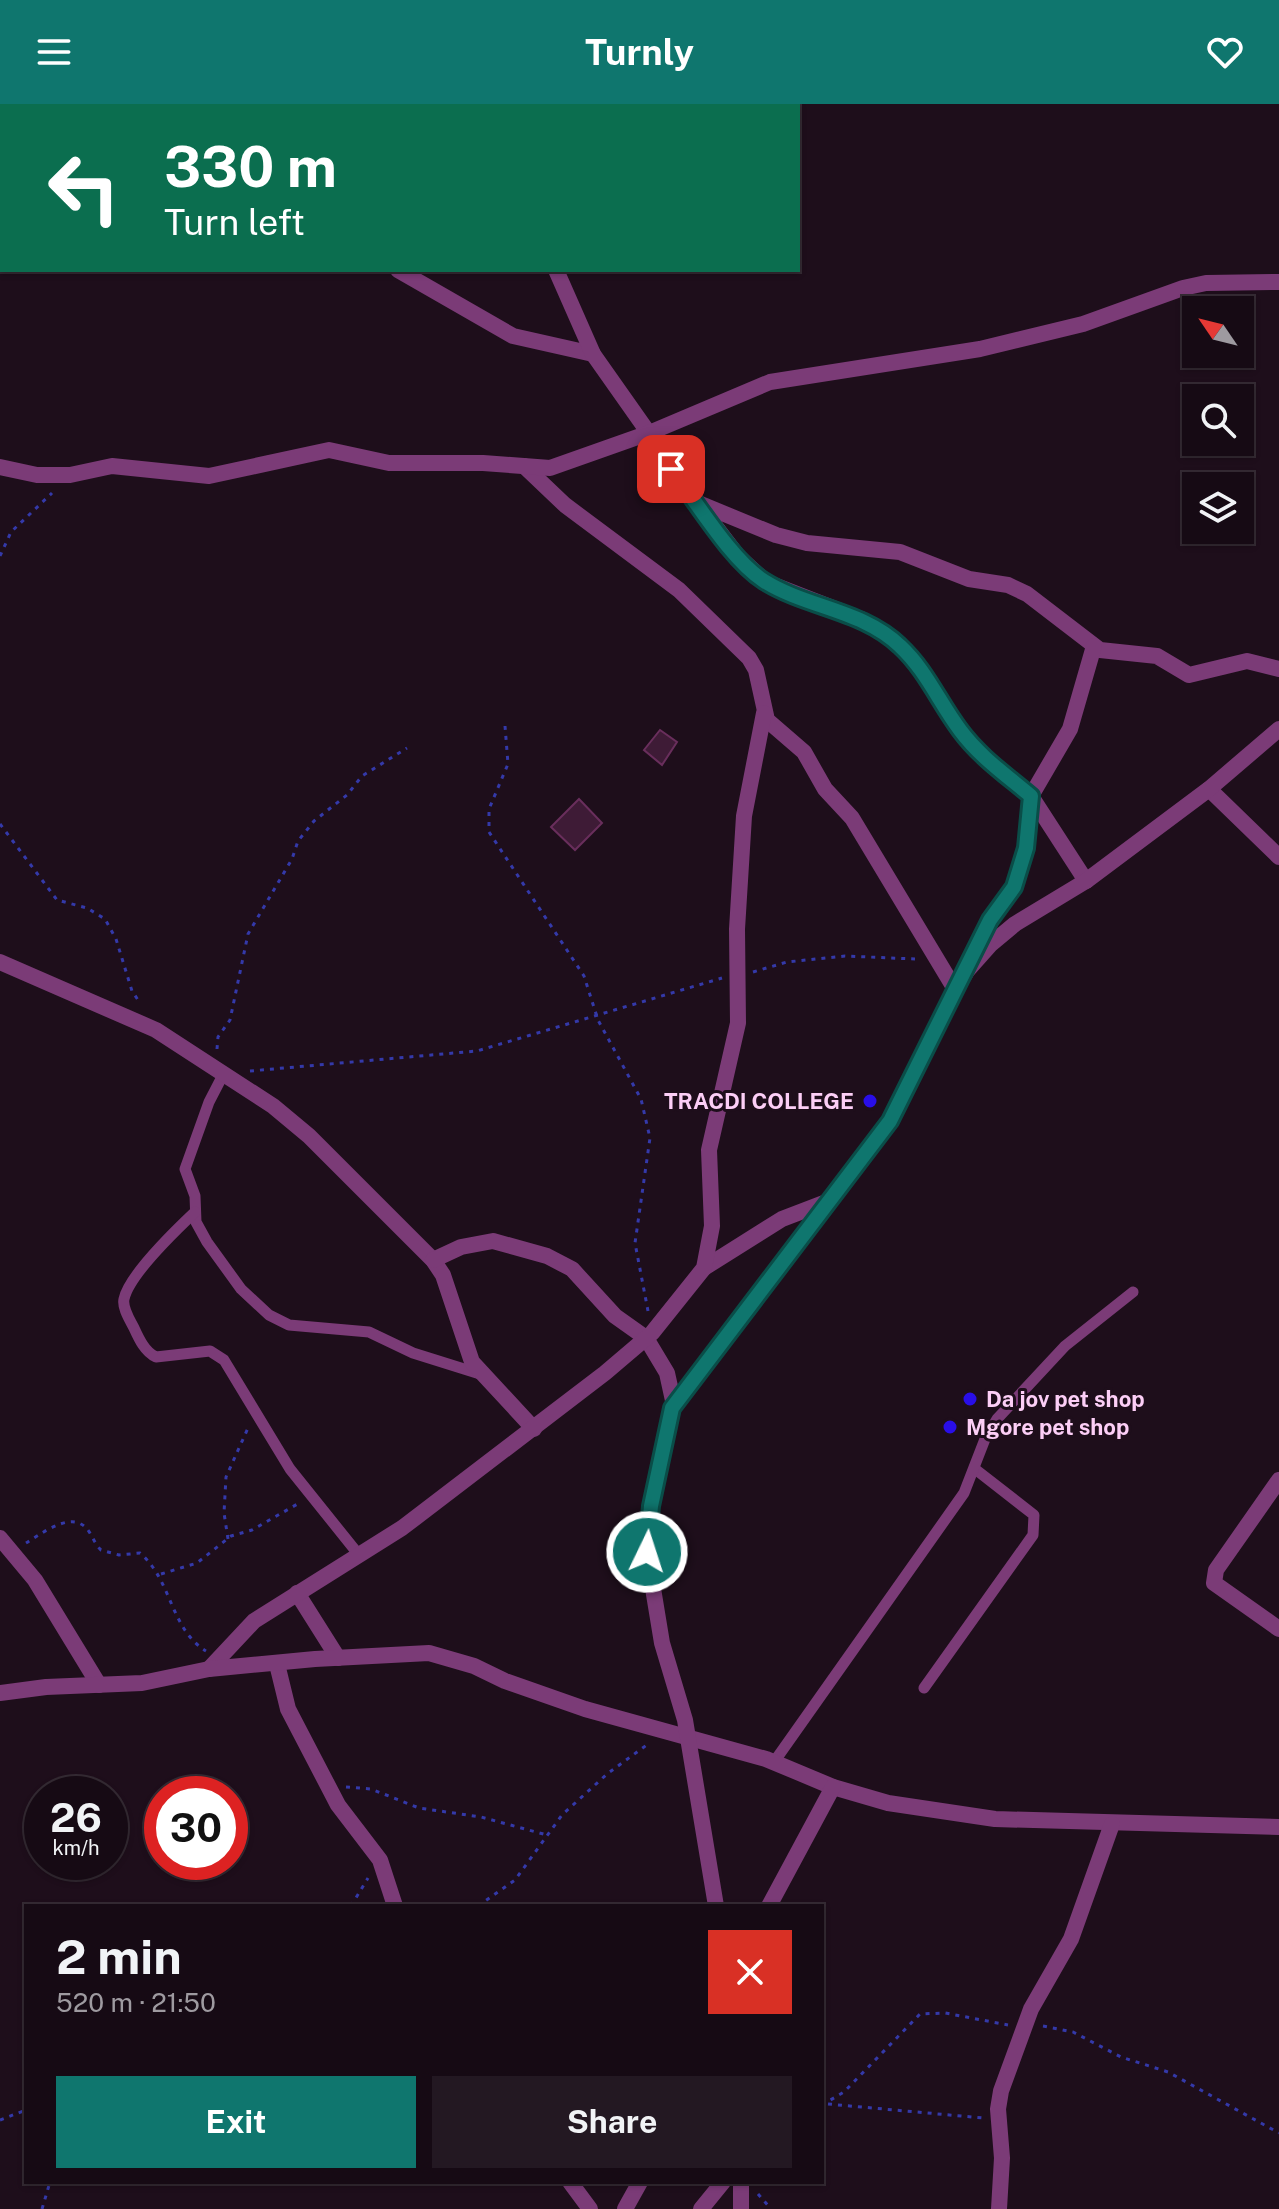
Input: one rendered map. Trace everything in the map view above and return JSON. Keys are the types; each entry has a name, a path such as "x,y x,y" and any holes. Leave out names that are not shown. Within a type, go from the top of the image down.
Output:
{"street":[{"path":"401,272 513,336 593,354"},
{"path":"557,272 593,354 671,469 738,556 766,582 861,619 899,644 918,665 970,742 1031,796 1086,881"},
{"path":"0,467 25,474 61,476 112,466 209,476 329,450 389,463 550,468 649,433 770,382 980,349 1083,324 1194,285 1279,282"},
{"path":"524,466 565,505 679,590 736,645 756,670 764,713 744,816 737,929 739,975 736,1034 709,1150 712,1226 704,1268"},
{"path":"698,503 776,535 807,543 900,552 969,579 1008,585 1027,594 1106,652 1157,656 1189,675 1247,661 1279,669"},
{"path":"716,1904 688,1736 662,1643 647,1552 651,1506 674,1405 890,1121 990,920 1014,887 1026,848 1031,796 1070,729 1094,646"},
{"path":"764,713 773,726 804,752 825,789 852,818 956,991"},
{"path":"967,971 1015,924 1086,881 1275,737"},
{"path":"1209,789 1279,857"},
{"path":"0,962 156,1030 223,1073 309,1136 433,1260 443,1275 465,1348 480,1374 534,1429"},
{"path":"214,1663 254,1621 402,1528 534,1429 649,1335 704,1268 754,1240 782,1219 829,1201"},
{"path":"433,1260 461,1247 493,1241 547,1256 572,1269 615,1316 649,1335 667,1373 674,1405"},
{"path":"1279,1480 1216,1570 1214,1583 1279,1629"},
{"path":"0,1538 14,1553 80,1650 99,1685"},
{"path":"297,1593 338,1658"},
{"path":"0,1693 142,1683 214,1663 277,1664 404,1652 440,1654 585,1709 774,1762 833,1787 888,1803 995,1819 1112,1824 1278,1824"},
{"path":"277,1664 288,1709 347,1819 380,1860 394,1904"},
{"path":"770,1904 833,1787"},
{"path":"999,2209 1001,2091 1031,2009 1071,1939 1112,1824"},
{"path":"571,2184 590,2209"},
{"path":"625,2209 639,2184"},
{"path":"701,2209 721,2184"},
{"path":"741,2209 748,2186"}],"lane":[{"path":"223,1073 185,1165 195,1196 195,1212 207,1242 241,1289 276,1320 304,1327 369,1332 413,1353 480,1374"},
{"path":"195,1212 163,1242 125,1294 123,1306 151,1355 217,1354 224,1360 250,1408 312,1496 359,1555"},
{"path":"774,1762 949,1515 975,1469 991,1429 1065,1346 1133,1292"},
{"path":"924,1688 1033,1535 1036,1524 1034,1515 975,1469"}],"path":[{"path":"0,556 11,532 53,493 61,476"},
{"path":"505,726 508,764 489,809 489,832 584,976 597,1017 641,1099 650,1138 635,1243 649,1335"},
{"path":"407,748 362,776 347,795 314,821 298,841 292,859 248,934 230,1020 217,1040 223,1073 361,1063 420,1053 477,1051 597,1017 699,983 787,962 845,956 939,961"},
{"path":"0,824 57,900 87,908 105,919 116,939 132,991 156,1030"},
{"path":"228,1539 224,1513 226,1477 248,1430 250,1408"},
{"path":"161,1574 197,1563 228,1539 312,1496"},
{"path":"14,1553 50,1529 76,1522 82,1524 101,1550 119,1555 135,1551 161,1574 188,1637 214,1663"},
{"path":"481,1904 515,1880 562,1815 607,1774 667,1731"},
{"path":"324,1778 352,1788 371,1789 419,1808 481,1817 547,1835"},
{"path":"352,1904 380,1860"},
{"path":"824,2103 844,2092 920,2014 945,2013 1073,2032 1121,2057 1168,2072 1279,2133"},
{"path":"824,2104 867,2110 953,2113 999,2121"},
{"path":"0,2120 24,2111"},
{"path":"42,2209 49,2184"},
{"path":"748,2186 771,2209"}],"building":[{"path":"660,730 677,742 662,765 644,750"},
{"path":"579,799 602,823 575,850 551,827"}],"place":[{"name":"TRACDI COLLEGE","path":"870,1101"},
{"name":"Da jov pet shop","path":"970,1399"},
{"name":"Mgore pet shop","path":"950,1427"}],"route":[{"path":"647,1552 651,1506 672,1408 890,1121 990,920 1014,887 1026,848 1031,796 980,754 960,731 918,665 899,644 861,619 766,582 755,574 671,469"}]}
